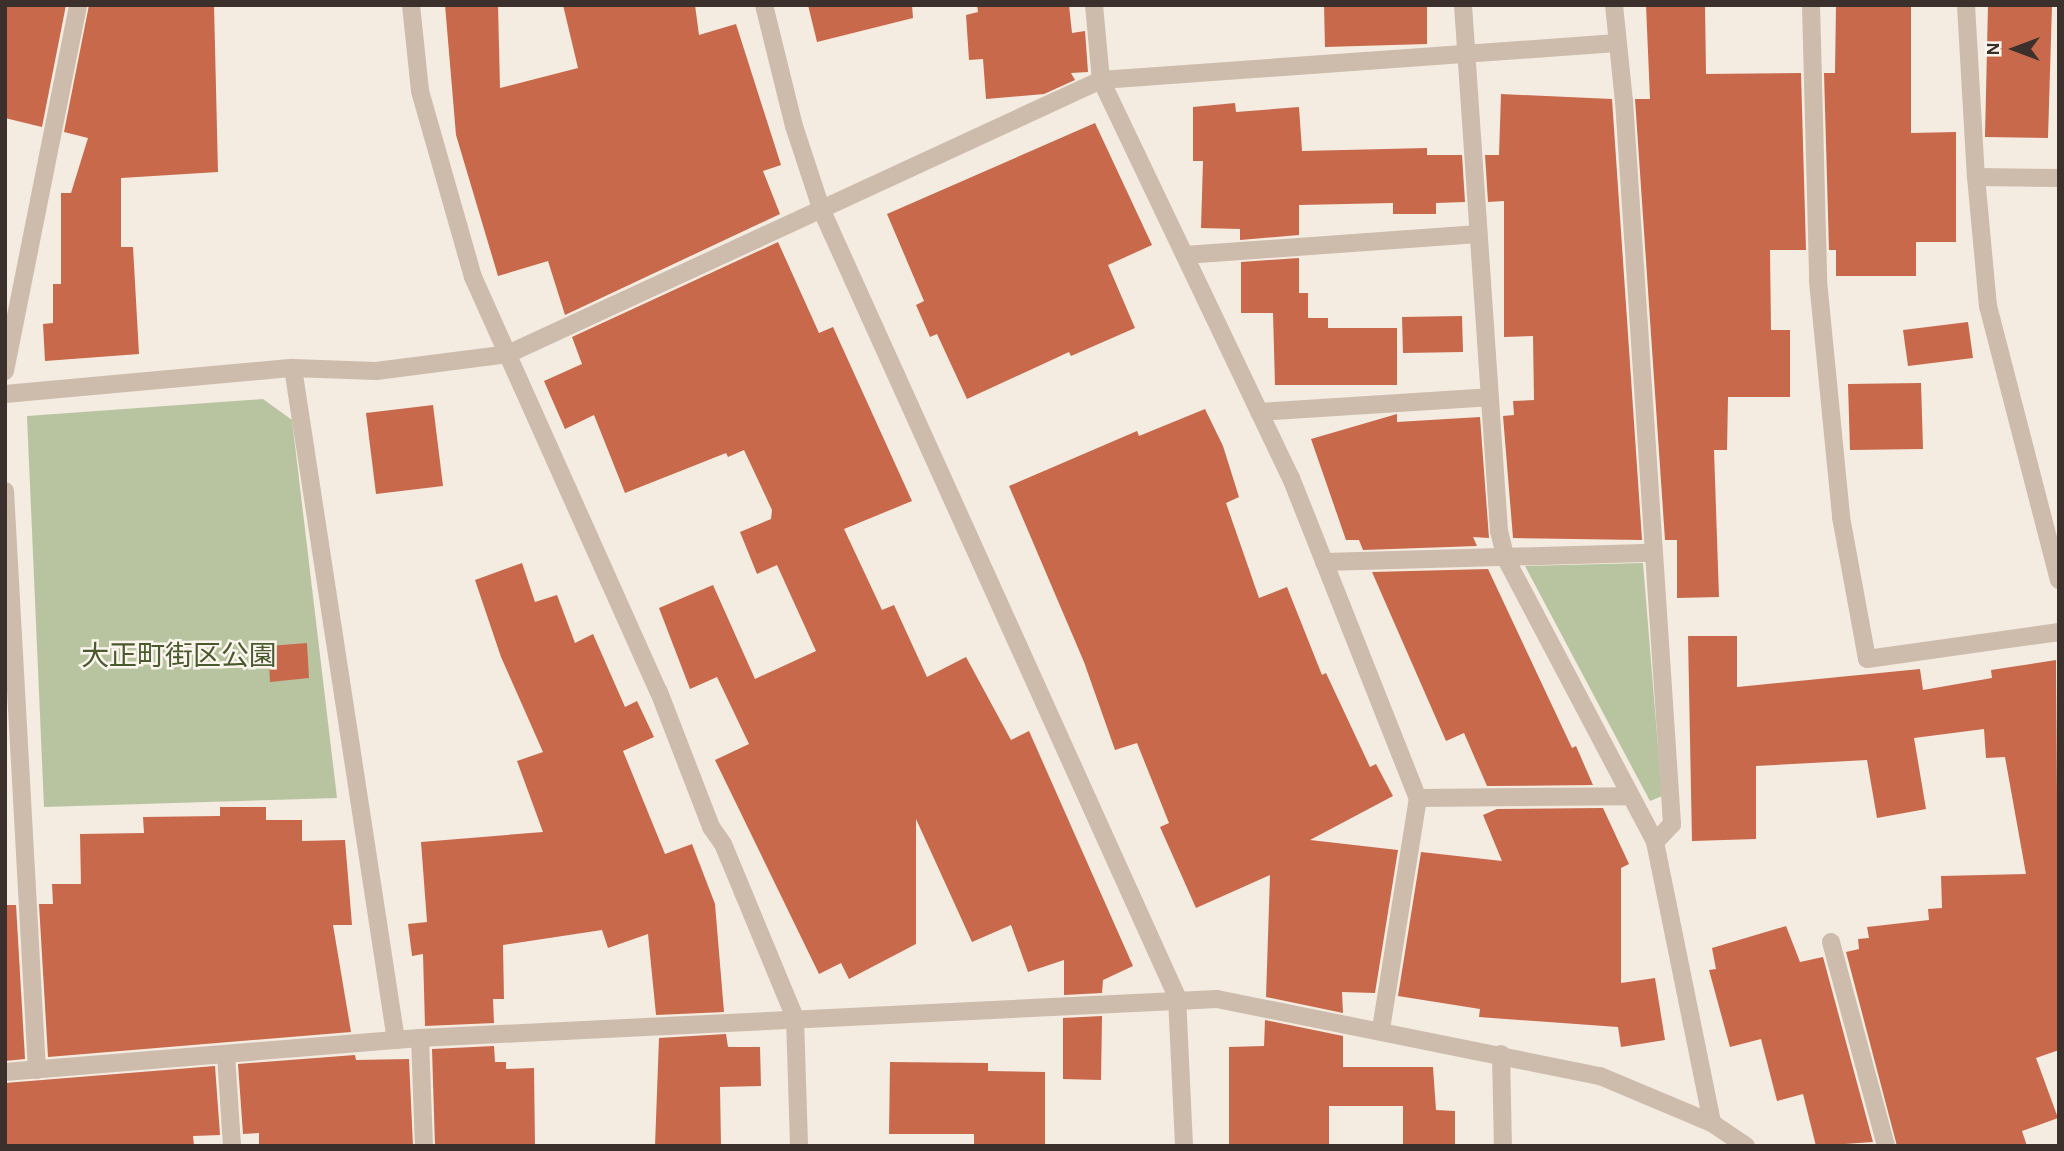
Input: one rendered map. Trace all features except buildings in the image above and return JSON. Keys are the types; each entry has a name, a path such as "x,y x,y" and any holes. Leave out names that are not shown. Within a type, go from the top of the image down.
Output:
{"street":[{"path":"5,370 78,5"},
{"path":"411,5 420,90 472,277 659,692 711,827 723,844 795,1018 799,1146"},
{"path":"764,5 794,126 822,211 1177,998 1184,1146"},
{"path":"1094,5 1101,80 1259,412 1324,562 1418,798 1381,1029"},
{"path":"1463,5 1499,531 1506,559 1656,842 1712,1123"},
{"path":"1614,5 1672,824 1656,842"},
{"path":"1811,5 1818,281 1841,517 1867,659 2059,632"},
{"path":"1966,5 1987,306 2059,580"},
{"path":"5,394 293,368 376,371 508,354 1101,80 1466,57 1617,43"},
{"path":"1976,177 2059,178"},
{"path":"1185,255 1478,234"},
{"path":"293,368 396,1040"},
{"path":"1259,412 1489,397"},
{"path":"5,491 37,1070"},
{"path":"1324,562 1653,553"},
{"path":"1418,798 1630,796"},
{"path":"1831,942 1886,1146"},
{"path":"5,1072 420,1038 1177,998 1217,999 1381,1029 1600,1076 1712,1123 1746,1146"},
{"path":"420,1038 424,1146"},
{"path":"1501,1054 1503,1146"},
{"path":"226,1055 232,1146"}],"green space":[{"name":"大正町街区公園","path":"263,399 292,420 337,798 44,807 27,416"},
{"path":"1643,563 1662,796 1650,801 1525,566"}]}
